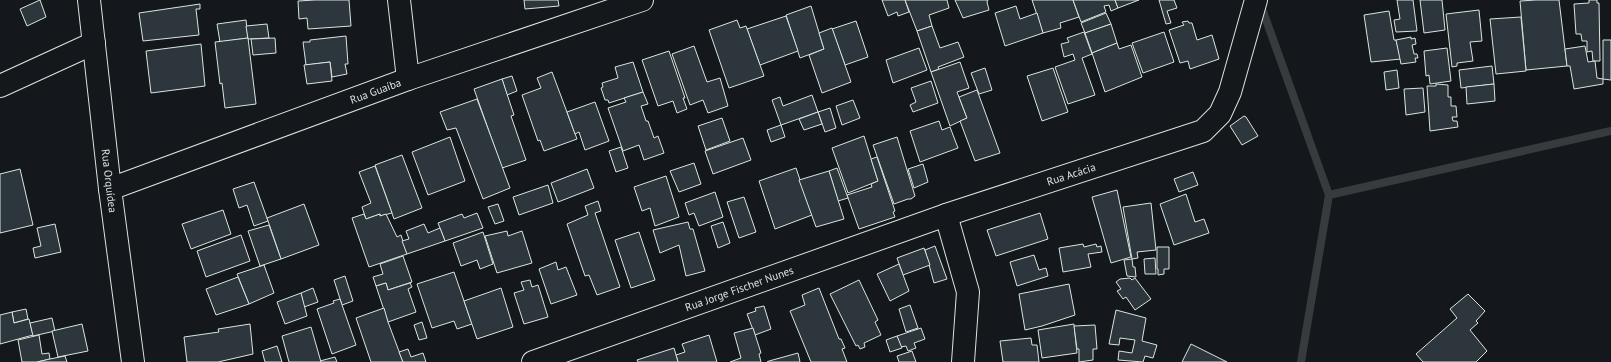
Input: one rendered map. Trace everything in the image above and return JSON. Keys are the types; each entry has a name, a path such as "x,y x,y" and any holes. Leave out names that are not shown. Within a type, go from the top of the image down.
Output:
{"street":[{"name":"Rua Orquídea","path":"89,0 110,189 133,362"},
{"path":"399,0 408,79"},
{"name":"Rua Guaíba","path":"110,189 408,79 642,0"},
{"name":"Rua Acácia","path":"946,215 1203,131 1220,114 1230,92 1256,0"},
{"path":"0,86 94,43"},
{"path":"946,215 968,292 963,362"},
{"name":"Rua Jorge Fischer Nunes","path":"533,362 946,215"}],"building":[{"path":"40,0 46,17 27,26 20,9"},
{"path":"349,0 351,26 308,29 307,18 299,19 298,1"},
{"path":"524,0 558,0 559,6 525,9"},
{"path":"882,0 905,0 909,12 898,16 897,12 888,16"},
{"path":"905,0 947,0 949,8 929,15 932,26 917,31"},
{"path":"955,0 988,0 989,10 963,18"},
{"path":"1032,0 1073,0 1079,17 1060,23 1061,28 1043,33"},
{"path":"1073,0 1115,0 1118,8 1111,11 1109,5 1104,6 1106,12 1081,22"},
{"path":"1115,0 1139,0 1118,8"},
{"path":"1159,0 1174,0 1177,8 1167,11 1171,23 1166,24"},
{"path":"1397,0 1413,0 1417,31 1396,32 1394,20 1400,19"},
{"path":"1420,0 1442,0 1445,30 1424,33"},
{"path":"1559,0 1567,66 1526,70 1520,1"},
{"path":"1589,0 1597,0 1597,3 1599,3 1600,61 1593,61 1592,51 1587,52 1587,41 1582,41 1581,34 1576,34 1574,4 1589,3"},
{"path":"200,4 200,9 196,9 199,35 143,41 139,13"},
{"path":"811,6 824,49 800,58 786,15"},
{"path":"1016,6 1020,19 1037,13 1043,33 1005,46 995,13"},
{"path":"1479,10 1482,41 1470,42 1473,61 1457,63 1457,66 1452,67 1446,14"},
{"path":"1389,11 1394,40 1396,40 1401,59 1371,62 1364,15"},
{"path":"1106,13 1111,24 1085,33 1081,23"},
{"path":"786,16 798,51 760,65 747,29"},
{"path":"1521,17 1526,71 1496,74 1490,19"},
{"path":"246,20 248,38 220,42 217,24"},
{"path":"737,20 740,28 746,26 764,76 729,88 709,30"},
{"path":"856,21 868,57 845,65 832,29"},
{"path":"1188,21 1189,23 1192,23 1197,40 1212,35 1219,59 1190,69 1188,61 1180,63 1169,30 1184,25 1182,22"},
{"path":"267,24 269,38 248,39 246,26"},
{"path":"1111,24 1117,43 1092,53 1085,33"},
{"path":"932,26 940,48 958,42 964,57 938,67 939,69 931,72 917,31"},
{"path":"832,28 851,82 822,93 809,55 824,49 819,33"},
{"path":"1084,32 1092,54 1082,58 1095,95 1068,104 1055,67 1075,60 1073,54 1064,57 1061,44 1069,42 1067,38"},
{"path":"1164,32 1174,62 1143,73 1132,43"},
{"path":"346,36 348,64 345,64 347,74 332,77 330,62 306,65 303,42"},
{"path":"1411,37 1411,39 1415,38 1416,44 1412,45 1414,54 1417,54 1418,58 1415,58 1416,62 1401,64 1396,40"},
{"path":"248,38 256,104 225,108 222,83 220,84 215,42"},
{"path":"275,38 276,53 253,55 251,39"},
{"path":"1603,40 1611,40 1611,80 1603,79"},
{"path":"1117,43 1119,49 1131,45 1142,77 1105,92 1092,53"},
{"path":"201,44 205,86 151,93 146,51"},
{"path":"694,46 707,82 720,78 728,106 708,113 703,100 690,105 672,54"},
{"path":"1585,46 1588,62 1595,61 1597,78 1603,79 1603,84 1574,89 1570,66 1567,66 1565,49"},
{"path":"919,48 927,70 893,83 886,60"},
{"path":"1447,48 1451,81 1430,84 1429,75 1426,76 1424,51"},
{"path":"669,51 685,98 683,98 687,109 677,113 673,101 658,106 642,60"},
{"path":"330,62 332,81 307,84 304,65"},
{"path":"633,62 643,92 609,103 608,100 605,100 601,88 603,87 602,83 618,78 615,67"},
{"path":"960,62 969,88 957,92 967,118 950,126 931,72"},
{"path":"1492,66 1494,84 1461,88 1459,70"},
{"path":"985,68 992,90 979,94 971,73"},
{"path":"1053,68 1068,112 1042,121 1027,76"},
{"path":"1397,70 1399,88 1386,90 1384,72"},
{"path":"552,72 577,139 544,151 540,140 538,141 522,95 541,88 537,78"},
{"path":"512,76 517,91 507,95 502,79"},
{"path":"502,79 514,115 511,116 526,160 502,168 474,89"},
{"path":"931,81 938,103 913,112 910,105 916,102 911,88"},
{"path":"1436,84 1448,85 1448,97 1451,97 1451,106 1456,106 1457,117 1452,117 1453,121 1457,121 1458,127 1430,131 1427,86 1436,86"},
{"path":"1494,84 1495,101 1467,104 1466,87"},
{"path":"1423,88 1425,112 1406,115 1404,89"},
{"path":"977,90 1000,153 975,161 960,121 967,118 959,97"},
{"path":"643,92 648,104 641,106 646,121 648,121 654,138 658,136 664,153 644,160 639,145 623,151 608,108 626,102 624,98"},
{"path":"812,95 818,112 781,125 772,100 780,97 783,106"},
{"path":"477,99 510,188 483,199 456,128 447,130 440,112"},
{"path":"853,100 860,118 842,125 836,106"},
{"path":"595,102 609,141 585,150 579,132 575,134 567,112"},
{"path":"830,108 836,128 825,132 818,112"},
{"path":"818,112 822,124 804,130 799,119"},
{"path":"1244,116 1258,136 1242,145 1230,126"},
{"path":"722,118 730,141 706,150 698,126"},
{"path":"939,121 942,130 950,127 958,148 920,162 910,131"},
{"path":"781,125 785,137 771,142 767,130"},
{"path":"864,136 878,181 848,193 832,148"},
{"path":"450,137 465,181 428,195 412,152"},
{"path":"897,137 915,196 911,199 894,204 873,145"},
{"path":"743,138 751,160 713,174 705,151"},
{"path":"621,147 628,168 616,172 609,151"},
{"path":"402,155 422,208 394,219 375,165"},
{"path":"877,157 895,211 893,212 895,217 859,229 847,195 872,187 871,184 878,181 871,159"},
{"path":"694,163 701,184 679,192 670,171"},
{"path":"923,164 928,182 914,188 908,169"},
{"path":"375,166 392,213 380,216 380,214 366,219 362,207 371,203 359,172"},
{"path":"796,168 812,215 775,229 759,181"},
{"path":"837,168 848,198 838,201 829,171"},
{"path":"20,169 33,225 0,233 0,174"},
{"path":"587,169 594,188 558,202 551,183"},
{"path":"829,171 844,219 816,227 799,180"},
{"path":"1193,172 1198,185 1179,192 1174,179"},
{"path":"666,176 679,217 655,226 650,208 642,211 634,187"},
{"path":"254,182 268,221 254,226 247,205 239,208 233,189"},
{"path":"548,185 553,203 519,215 513,197"},
{"path":"1117,190 1131,257 1111,263 1092,197"},
{"path":"715,192 723,217 699,226 694,213 689,215 685,203"},
{"path":"1186,194 1195,222 1204,219 1209,233 1174,245 1160,204"},
{"path":"744,197 756,232 739,238 727,202"},
{"path":"598,201 601,211 595,213 620,287 597,295 589,275 585,276 567,224 588,215 585,206"},
{"path":"1151,203 1156,250 1137,252 1138,258 1132,259 1123,207"},
{"path":"304,204 319,245 281,259 267,218"},
{"path":"498,204 504,221 495,224 488,207"},
{"path":"223,210 231,234 191,249 182,224"},
{"path":"477,213 483,228 445,241 438,223 462,214 464,218"},
{"path":"1040,213 1048,239 996,256 987,230"},
{"path":"364,214 366,219 380,214 380,216 386,214 397,237 401,235 407,254 369,267 352,218"},
{"path":"688,222 690,229 693,229 705,271 686,276 679,245 660,253 653,230"},
{"path":"723,222 730,243 718,248 711,226"},
{"path":"55,224 61,252 35,258 33,248 41,246 37,228"},
{"path":"424,224 428,233 440,228 445,241 407,254 402,241 409,239 406,231"},
{"path":"269,225 281,259 260,266 248,231"},
{"path":"507,231 508,236 522,231 532,263 497,273 485,236"},
{"path":"483,232 493,264 480,269 477,260 461,266 453,243"},
{"path":"639,232 655,280 631,288 615,240"},
{"path":"241,235 250,261 206,277 197,251"},
{"path":"1083,244 1084,247 1096,244 1097,247 1101,246 1102,252 1088,254 1091,267 1063,272 1059,248"},
{"path":"935,246 947,279 934,283 925,250"},
{"path":"1157,247 1169,247 1169,269 1164,269 1164,274 1158,275 1157,269"},
{"path":"924,248 930,265 903,275 897,258"},
{"path":"1034,255 1039,270 1046,268 1048,276 1017,286 1010,262"},
{"path":"403,256 412,282 388,290 386,283 376,286 373,277 383,274 380,264"},
{"path":"1155,258 1156,274 1145,274 1144,259"},
{"path":"1132,259 1136,277 1127,276 1124,260"},
{"path":"556,262 558,270 566,267 577,295 551,304 539,269"},
{"path":"899,264 909,291 890,301 877,274"},
{"path":"264,265 274,293 249,304 237,274"},
{"path":"454,272 472,324 457,329 454,321 432,328 417,284"},
{"path":"345,276 353,301 342,305 334,280"},
{"path":"238,277 249,304 216,315 206,289"},
{"path":"1130,278 1132,280 1135,278 1151,299 1135,310 1126,297 1123,299 1117,291 1121,289 1116,282 1120,279"},
{"path":"530,280 532,287 538,285 548,317 524,324 514,293 524,290 521,282"},
{"path":"859,280 878,320 875,322 881,335 864,343 865,347 860,349 858,345 856,346 830,294"},
{"path":"386,283 388,290 410,283 412,287 408,289 416,312 388,322 376,286"},
{"path":"1069,284 1075,315 1025,330 1019,294"},
{"path":"313,288 318,302 304,307 301,293"},
{"path":"501,288 513,327 477,339 464,301"},
{"path":"819,288 839,339 841,339 845,348 842,349 847,362 811,362 790,311 805,305 802,295"},
{"path":"301,293 307,316 285,324 277,302"},
{"path":"1468,294 1485,311 1476,321 1478,323 1470,330 1487,351 1476,362 1423,362 1416,354 1457,318 1450,309"},
{"path":"340,299 356,345 332,354 317,309 334,303 333,301"},
{"path":"910,305 918,328 906,332 899,309"},
{"path":"764,306 771,329 755,335 747,314 756,311 755,308"},
{"path":"384,308 403,362 371,362 356,318"},
{"path":"26,309 28,319 14,323 12,312"},
{"path":"1116,310 1146,318 1142,341 1157,345 1153,358 1145,356 1143,362 1118,360 1119,351 1132,353 1135,340 1120,338 1119,345 1109,344"},
{"path":"12,312 14,323 29,319 33,335 0,344 0,315"},
{"path":"52,318 55,331 33,336 30,323"},
{"path":"422,322 427,338 419,340 414,325"},
{"path":"82,324 88,351 58,357 52,331"},
{"path":"250,324 253,354 218,362 187,362 184,337 219,332 218,329"},
{"path":"1074,324 1077,353 1042,358 1038,330"},
{"path":"1095,325 1097,349 1093,349 1093,360 1079,362 1079,349 1077,349 1074,326"},
{"path":"311,327 321,362 289,362 282,336"},
{"path":"753,328 761,353 759,354 761,362 730,362 741,358 734,333"},
{"path":"921,328 925,339 914,343 916,348 908,351 906,346 901,347 897,336"},
{"path":"39,335 42,354 49,353 50,359 37,362 22,362 18,340"},
{"path":"709,335 717,362 678,362 676,355 685,352 682,344"},
{"path":"897,336 902,348 890,352 886,340"},
{"path":"1031,338 1032,345 1037,345 1039,362 1003,362 1000,341"},
{"path":"1191,344 1227,362 1182,362"},
{"path":"277,346 282,362 265,362 262,351"},
{"path":"674,348 678,362 638,362 637,360"},
{"path":"408,349 411,357 423,353 426,362 403,362 399,352"},
{"path":"912,351 916,362 899,362 897,356"},
{"path":"798,353 800,362 767,362 769,361"},
{"path":"65,356 67,362 37,362 50,359"},
{"path":"335,357 337,362 320,361"}],"waterway":[{"path":"1260,3 1329,195 1301,362"},
{"path":"1329,195 1611,131"}]}
